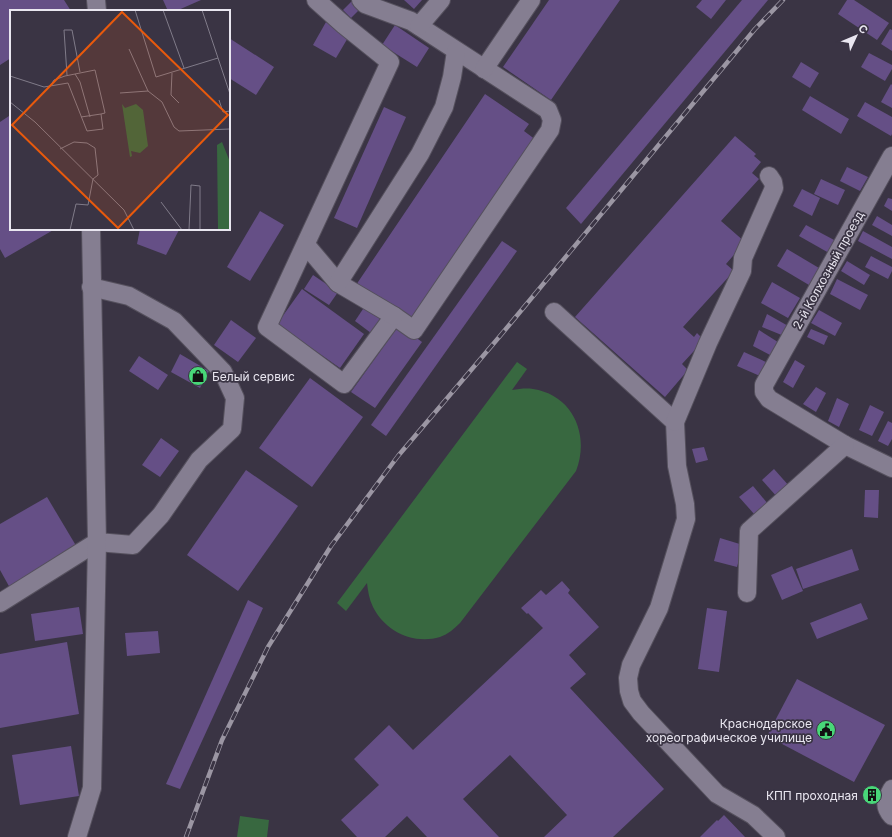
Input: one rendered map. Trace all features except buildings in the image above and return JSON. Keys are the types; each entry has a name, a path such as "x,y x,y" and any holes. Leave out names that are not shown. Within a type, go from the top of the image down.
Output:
{"street":[{"path":"96,0 97,10"},
{"path":"316,0 390,62 267,327 344,384 394,316"},
{"path":"306,245 338,283 394,316 414,330 550,130 552,120 548,110 411,21 365,4 361,0"},
{"path":"419,26 441,0"},
{"path":"484,69 531,0"},
{"path":"338,283 420,154 444,107 452,77 456,50"},
{"name":"2-й Колхозный проезд","path":"845,444 769,399 764,392 764,384 892,156"},
{"path":"769,176 773,182 774,188 742,258 742,271 708,343 675,422 677,466 685,504 686,519 659,608 631,665 628,678 629,691 632,701 640,713 716,794 754,815 776,837"},
{"path":"77,837 92,788 97,542 91,230"},
{"path":"0,603 97,542 133,545 161,514 199,460 232,428 235,398 222,372 174,321 129,296 92,287"},
{"path":"554,312 675,422"},
{"path":"747,593 749,531 845,444 892,468"},
{"path":"892,789 886,800 886,807 892,816"}],"green space":[{"path":"517,362 527,369 512,390 533,389 547,393 559,399 568,408 575,419 581,444 580,457 576,471 460,623 448,633 440,637 420,639 401,634 392,629 378,616 373,607 367,583 346,611 337,603"},
{"path":"240,816 269,820 267,837 237,837"}],"railway":[{"path":"186,837 222,740 268,647 331,546 398,456 500,336 755,29 783,0"}],"place":[{"name":"Белый сервис","path":"198,376"},
{"name":"Краснодарское хореографическое училище","path":"826,730"},
{"name":"КПП проходная","path":"872,795"}]}
